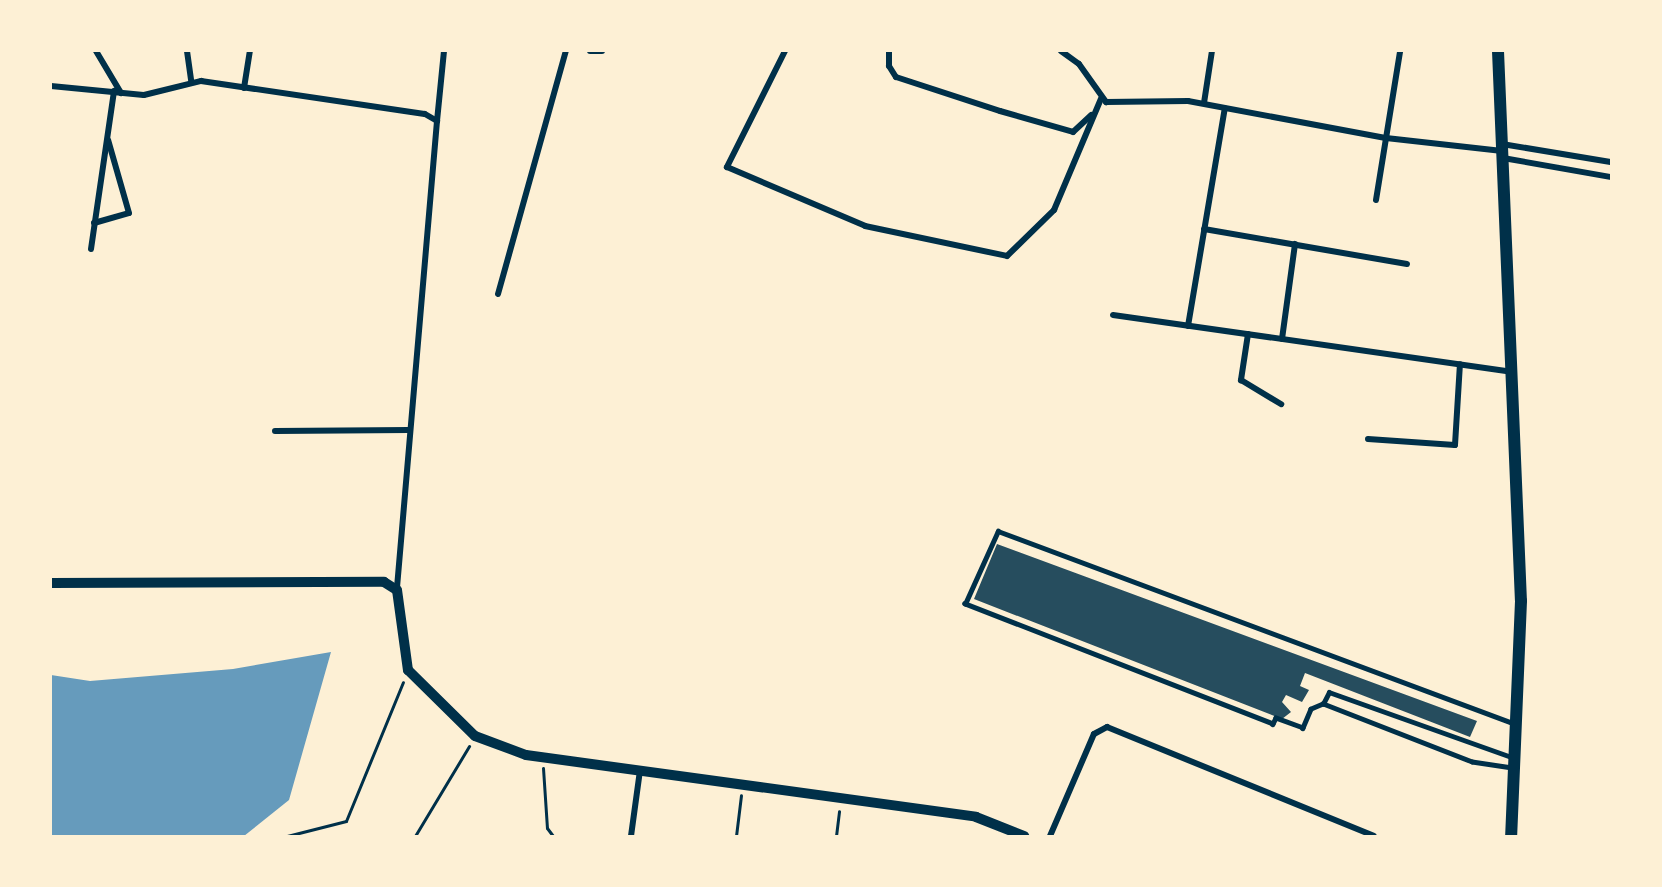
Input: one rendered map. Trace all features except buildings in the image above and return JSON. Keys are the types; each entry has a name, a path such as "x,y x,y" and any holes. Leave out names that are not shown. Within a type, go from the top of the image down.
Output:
{"main road":[{"path":"1498,51 1514,372 1521,601 1511,836"}],"street":[{"path":"96,51 121,93"},
{"path":"187,51 192,81"},
{"path":"244,88 249,51"},
{"path":"444,51 397,590 408,669 475,736 543,758 976,817 1024,836"},
{"path":"498,294 566,51"},
{"path":"590,51 602,51"},
{"path":"785,51 728,167 865,226 1007,256 1054,210 1101,99"},
{"path":"889,51 889,66 896,77 1069,131 1081,129 1101,99"},
{"path":"1061,51 1078,64 1101,99"},
{"path":"1204,104 1212,51"},
{"path":"1376,200 1400,51"},
{"path":"51,86 154,94 192,81 425,114 437,121"},
{"path":"91,249 114,91"},
{"path":"1101,99 1204,104 1386,138 1611,162"},
{"path":"1188,326 1225,108"},
{"path":"94,223 129,213 107,137"},
{"path":"1503,151 1611,177"},
{"path":"1204,228 1407,264"},
{"path":"1282,339 1294,244"},
{"path":"1113,315 1514,372"},
{"path":"1248,334 1241,380 1281,404"},
{"path":"1368,439 1455,445 1460,364"},
{"path":"275,430 410,430"},
{"path":"51,582 384,582 397,590"},
{"path":"1050,836 1094,734 1107,727 1374,836"},
{"path":"631,836 639,770"}],"lane":[{"path":"1514,763 1329,692 1323,704 1311,709 1303,728 1276,718 1273,724 965,604 998,531 1516,723"},
{"path":"1323,704 1472,762 1514,763"}],"path":[{"path":"287,836 346,820 408,669"},
{"path":"415,836 475,736"},
{"path":"543,758 548,828 553,836"},
{"path":"736,836 742,784"},
{"path":"836,836 841,798"}],"water":[{"path":"331,652 289,800 244,836 51,836 51,675 90,681 233,669"}]}
